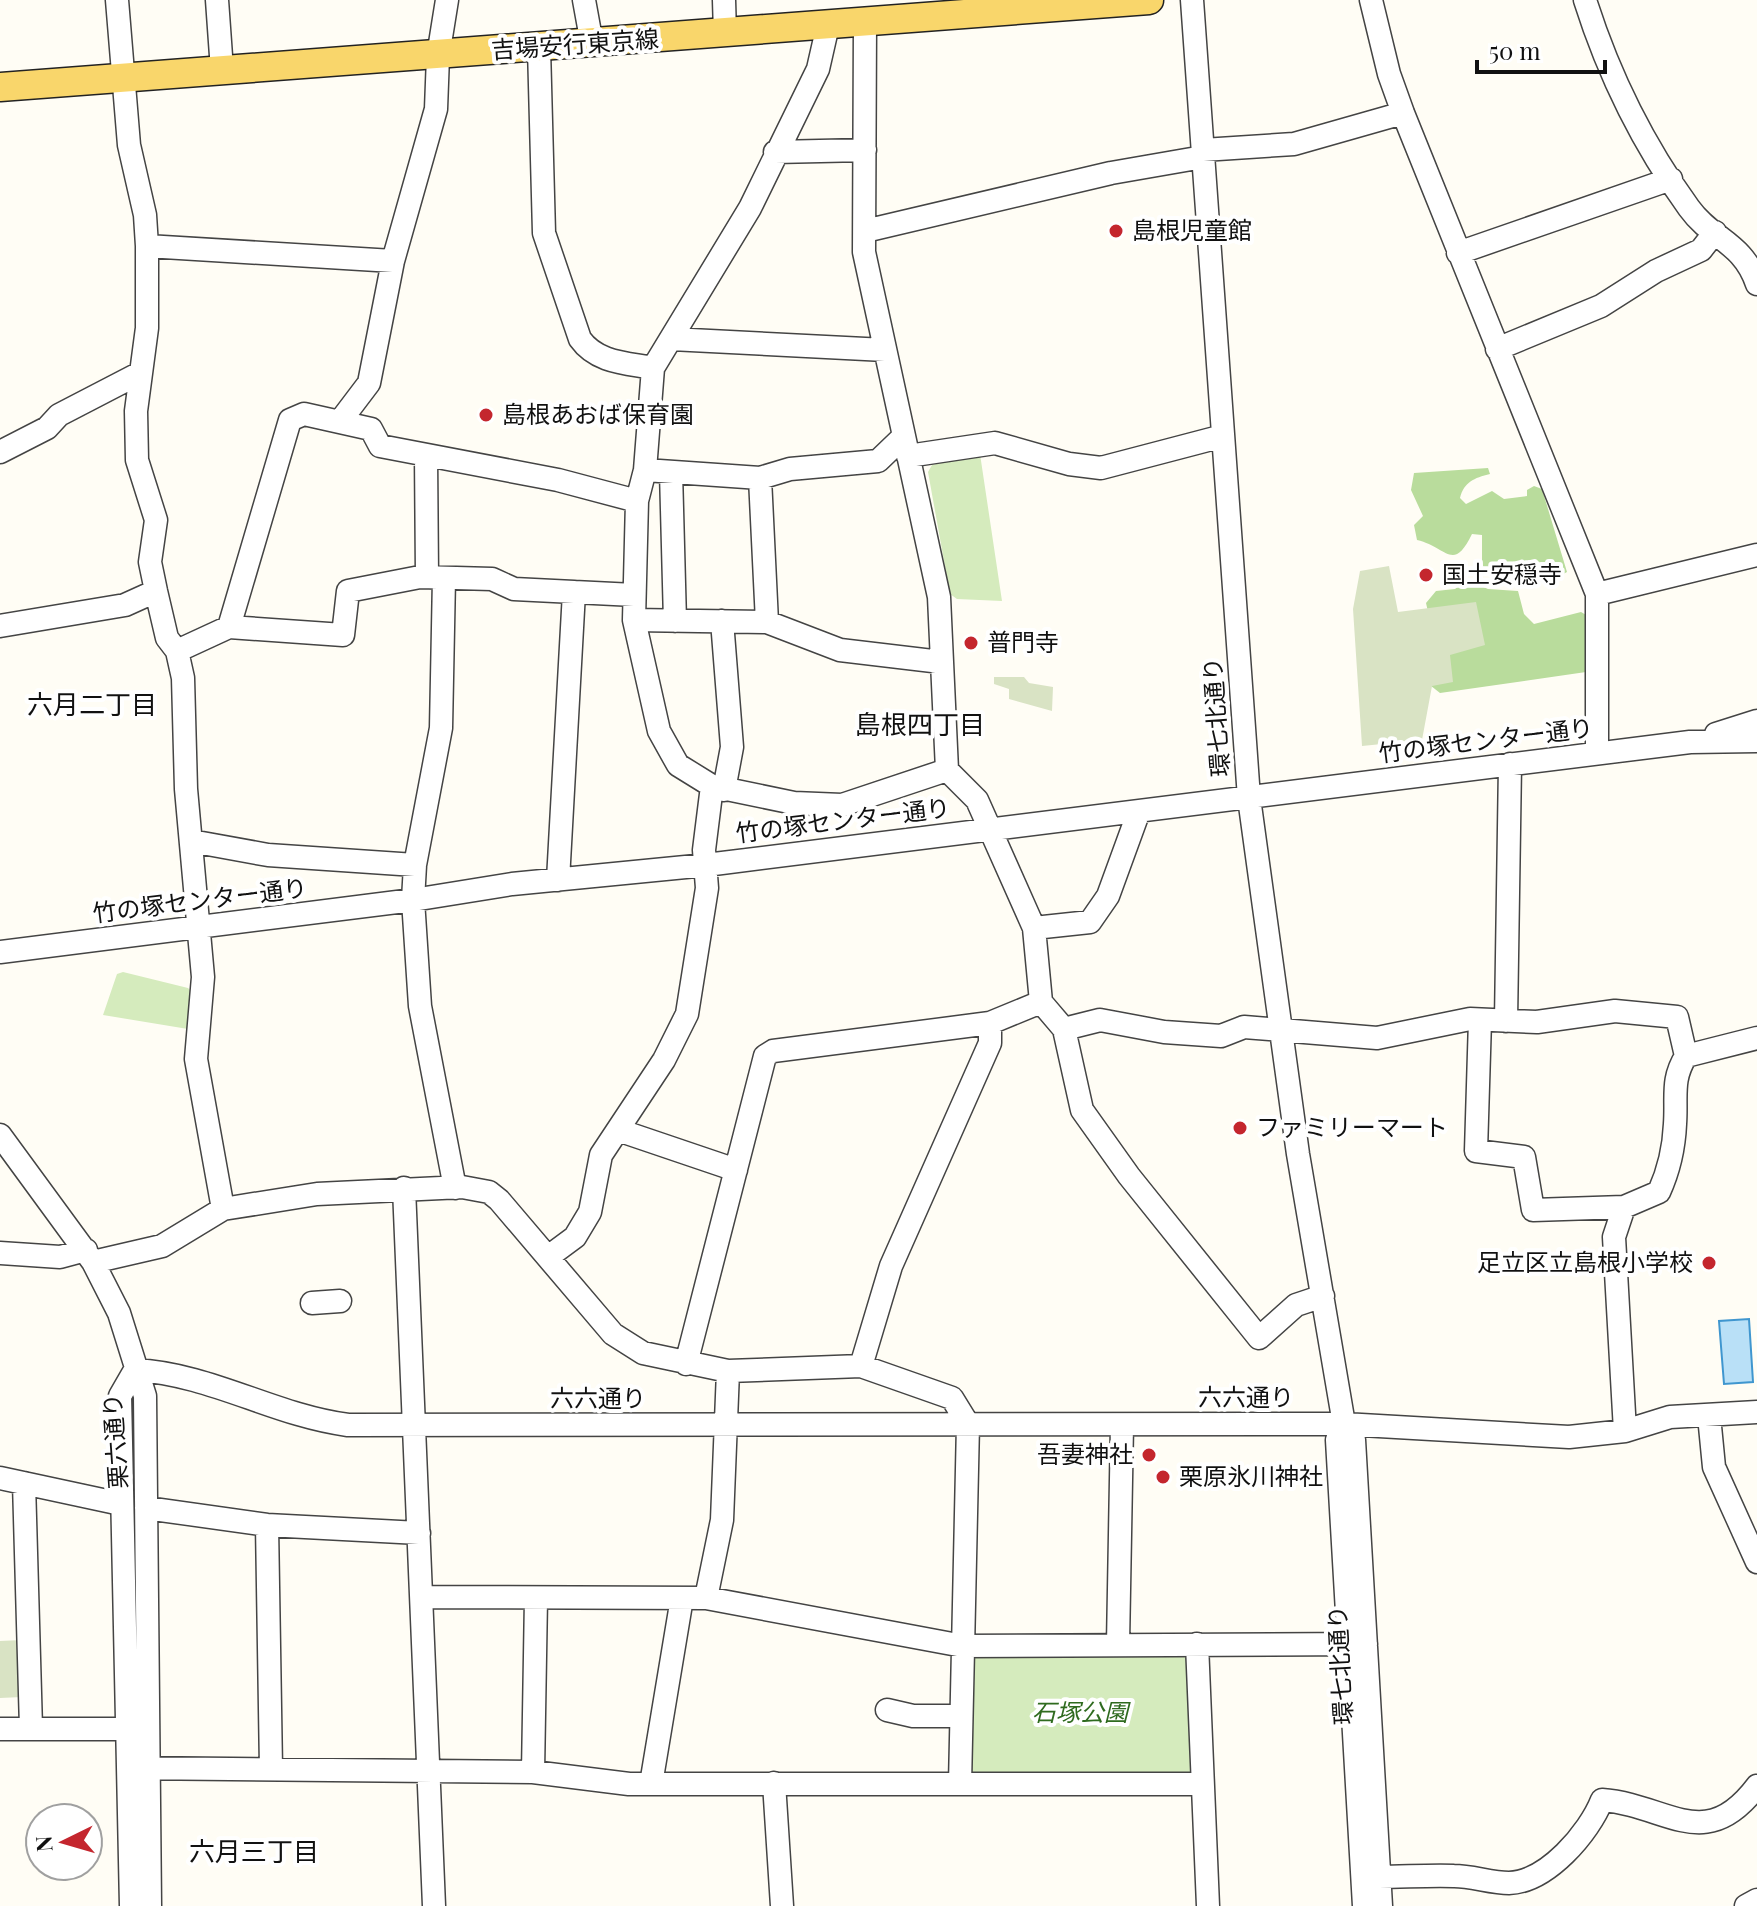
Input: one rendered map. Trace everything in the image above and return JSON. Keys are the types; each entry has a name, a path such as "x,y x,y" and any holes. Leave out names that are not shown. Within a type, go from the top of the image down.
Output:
{"main road":[{"name":"吉場安行東京線","path":"0,87 865,23 975,7 1149,0"}],"street":[{"path":"117,0 126,77 129,145 145,215 147,246 147,328 140,373 136,449 156,520 150,562 167,638 177,651 183,678 191,841 203,977 196,1059 223,1209"},
{"path":"217,0 222,70"},
{"path":"341,420 369,383 393,261 436,109 438,56 447,0"},
{"path":"584,0 592,44"},
{"path":"724,0 725,34"},
{"name":"環七北通り","path":"1192,0 1249,798 1281,1031 1323,1296 1344,1424 1354,1440 1364,1906"},
{"path":"1371,0 1389,74 1403,113 1597,594 1597,753"},
{"path":"1585,0 1616,90 1691,211 1735,246 1750,264 1757,284"},
{"path":"865,23 864,252 939,597 947,770 969,789 1034,928 1041,1002 1064,1029 1082,1110 1129,1176 1259,1338 1296,1305 1323,1296"},
{"path":"828,25 818,69 750,208 653,368 645,470 637,501 634,620 659,731 678,765 718,788 794,803 842,805 947,770"},
{"path":"539,48 544,233 580,339 586,347 608,360 653,368"},
{"path":"865,231 1203,154 1294,144 1403,113"},
{"path":"775,152 865,150"},
{"path":"1458,253 1671,179"},
{"path":"1497,349 1601,306 1656,271 1701,250 1715,232"},
{"path":"147,246 393,261"},
{"path":"671,339 885,350"},
{"path":"0,452 47,428 59,415 140,373"},
{"path":"229,627 290,420 304,414 371,429 380,446 558,480 637,501"},
{"path":"645,470 760,478 790,469 878,461 906,447 995,443 1069,464 1101,468 1223,436"},
{"path":"426,455 436,577 441,728 415,865 413,900 420,1006 455,1188"},
{"path":"671,472 675,621"},
{"path":"760,478 767,622"},
{"path":"1597,594 1757,555"},
{"path":"177,651 229,627 343,635 348,591 436,577 492,579 514,589 634,595"},
{"path":"0,626 125,605 156,591"},
{"path":"558,880 574,592"},
{"path":"634,620 767,622 840,650 941,662"},
{"path":"548,1257 575,1237 590,1212 601,1155 664,1060 687,1014 707,888 704,850 718,788 732,747 722,621"},
{"name":"竹の塚センター通り","path":"1692,742 1757,721"},
{"name":"竹の塚センター通り","path":"0,952 558,880 706,865 1597,753 1692,742 1757,741"},
{"path":"1506,1021 1510,764"},
{"path":"1034,928 1090,922 1108,896 1139,811"},
{"path":"191,841 268,855 415,865"},
{"path":"686,1364 765,1056 773,1051 990,1023 1041,1002"},
{"path":"1064,1029 1100,1020 1164,1032 1221,1036 1244,1027 1377,1038 1480,1020 1537,1022 1615,1011 1677,1017 1686,1056 1676,1073 1675,1125 1669,1170 1659,1192 1624,1207 1533,1210 1524,1157 1476,1151 1480,1020"},
{"path":"861,1366 891,1266 990,1043 990,1023"},
{"path":"1686,1056 1757,1038"},
{"path":"618,1130 736,1170"},
{"path":"0,1135 90,1256 119,1313 135,1370"},
{"path":"404,1188 434,1906"},
{"path":"0,1253 90,1256 162,1246 223,1209 317,1194 404,1188 489,1192 613,1334 643,1353 728,1371 861,1366 952,1398 968,1424 960,1784"},
{"path":"1624,1207 1614,1237 1625,1431"},
{"path":"312,1303 340,1301"},
{"name":"六六通り","path":"135,1370 203,1380 315,1421 415,1425 1344,1424 1569,1437 1625,1431 1670,1417 1757,1412"},
{"name":"栗六通り","path":"135,1370 120,1396 121,1504 150,1906"},
{"name":"栗六通り","path":"135,1370 145,1396 146,1508 138,1728"},
{"path":"706,1598 722,1520 728,1371"},
{"path":"1709,1416 1714,1467 1757,1562"},
{"path":"1118,1644 1122,1425"},
{"path":"0,1478 121,1504"},
{"path":"24,1483 31,1728"},
{"path":"146,1508 267,1525 419,1533"},
{"path":"267,1525 271,1769"},
{"path":"422,1597 706,1598 963,1646 1358,1644"},
{"path":"533,1772 536,1598"},
{"path":"651,1784 682,1598"},
{"path":"1197,1644 1208,1906"},
{"name":"環七北通り","path":"1358,1644 1381,1906"},
{"path":"887,1710 913,1716 961,1716"},
{"path":"0,1729 138,1728"},
{"path":"139,1768 533,1772 651,1784 1202,1784"},
{"name":"栗六通り","path":"131,1906 139,1768"},
{"path":"774,1783 782,1906"},
{"path":"1379,1877 1456,1876 1511,1883 1555,1863 1572,1847 1602,1800 1625,1802 1679,1819 1715,1823 1724,1819 1757,1786"},
{"path":"1746,1906 1757,1900"}],"green space":[{"path":"980,454 1002,601 957,599 950,594 928,472 932,465"},
{"path":"1488,468 1490,474 1470,482 1460,498 1466,504 1492,491 1504,499 1527,496 1527,490 1534,486 1542,489 1567,572 1546,581 1517,584 1486,575 1482,563 1482,535 1472,534 1460,552 1454,555 1417,540 1414,525 1423,516 1411,490 1414,473"},
{"path":"1389,566 1398,612 1476,602 1485,645 1450,655 1453,682 1432,686 1422,740 1362,746 1353,609 1360,571"},
{"path":"1467,580 1488,589 1518,591 1524,614 1534,624 1581,612 1588,616 1591,668 1586,672 1440,693 1426,682 1429,616 1426,603 1436,591 1455,589"},
{"path":"994,677 1024,677 1029,683 1053,687 1052,711 1009,699 1009,689 994,684"},
{"path":"123,972 188,988 193,993 188,1029 103,1015 117,974"},
{"path":"22,1640 22,1697 0,1698 0,1641"},
{"name":"石塚公園","path":"1181,1651 1189,1657 1194,1769 1189,1776 974,1775 967,1769 972,1655"}],"water":[{"path":"1749,1319 1753,1382 1724,1384 1719,1321"}],"place":[{"name":"島根児童館","path":"1116,231"},
{"name":"島根あおば保育園","path":"486,415"},
{"name":"国土安穏寺","path":"1426,575"},
{"name":"普門寺","path":"971,643"},
{"name":"ファミリーマート","path":"1240,1128"},
{"name":"足立区立島根小学校","path":"1709,1263"},
{"name":"吾妻神社","path":"1149,1455"},
{"name":"栗原氷川神社","path":"1163,1477"}],"district":[{"name":"六月二丁目","path":"92,705"},
{"name":"島根四丁目","path":"920,725"},
{"name":"六月三丁目","path":"254,1852"}]}
